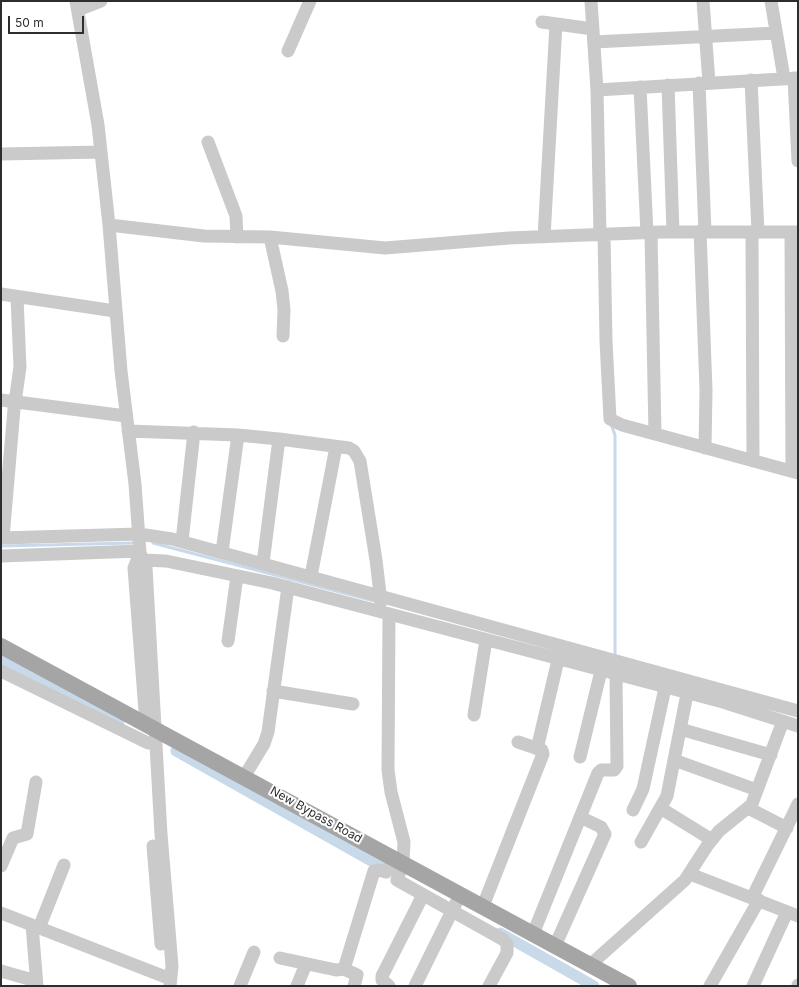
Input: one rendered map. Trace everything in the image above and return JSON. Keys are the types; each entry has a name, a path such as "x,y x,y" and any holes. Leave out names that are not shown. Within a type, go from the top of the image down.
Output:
{"main road":[{"name":"New Bypass Road","path":"1,646 244,777 455,904 483,906 629,986"}],"street":[{"path":"101,1 77,6 95,100 109,225 115,311 126,416 149,614 151,726 172,966 169,982"},
{"path":"288,51 310,1"},
{"path":"109,225 204,236 270,237 385,248 420,246 456,241 544,237 602,235 673,232 795,232 795,472 614,422 609,417 602,235 594,42 591,1"},
{"path":"703,1 706,37 704,83 703,232 706,390 705,448"},
{"path":"771,1 776,33 792,78 798,161"},
{"path":"542,22 593,29"},
{"path":"544,237 556,24"},
{"path":"594,42 776,33"},
{"path":"596,90 792,78"},
{"path":"751,80 755,232 753,461"},
{"path":"668,85 673,232"},
{"path":"640,87 649,233 655,434"},
{"path":"208,142 236,216 237,237"},
{"path":"1,154 101,152"},
{"path":"270,237 282,291 284,310 283,336"},
{"path":"1,294 115,311"},
{"path":"18,297 20,353 15,401 5,457 2,538 139,534 182,541 311,576 382,605 486,640 687,694 723,702 798,726"},
{"path":"1,400 126,416"},
{"path":"128,431 194,432 279,438 354,450 360,461 382,605 388,770 391,792 403,833 404,849 395,868 398,881 423,895 455,904 504,940 507,944 507,953 489,986"},
{"path":"182,541 194,432"},
{"path":"222,552 238,435"},
{"path":"263,563 279,438"},
{"path":"311,576 336,447"},
{"path":"1,556 141,554 166,562 382,605 798,711"},
{"path":"228,641 237,576"},
{"path":"244,777 264,744 268,732 288,587"},
{"path":"474,715 486,640"},
{"path":"537,748 558,660"},
{"path":"580,757 601,671"},
{"path":"1,672 148,743"},
{"path":"533,934 598,773 601,770 614,770 617,766 616,675"},
{"path":"633,810 643,789 665,688"},
{"path":"273,691 352,704"},
{"path":"641,842 662,809 667,796 687,694"},
{"path":"590,965 690,874 712,840 728,823 750,806 783,721"},
{"path":"151,726 148,743 155,884 164,966 169,982"},
{"path":"680,729 771,755"},
{"path":"483,906 543,754 542,750 518,742"},
{"path":"674,760 757,790"},
{"path":"1,866 13,838 27,834 36,782"},
{"path":"710,986 755,899 798,804"},
{"path":"750,806 752,811 786,828"},
{"path":"662,809 712,840"},
{"path":"555,946 605,834 601,827 580,817"},
{"path":"1,971 36,984 36,926 64,865"},
{"path":"344,969 374,872 378,870 395,868"},
{"path":"690,874 792,914 753,986"},
{"path":"389,986 382,980 382,976 423,895"},
{"path":"415,986 455,904"},
{"path":"1,913 36,926 169,982"},
{"path":"240,986 254,952"},
{"path":"280,958 336,970 344,969 357,975 354,986"},
{"path":"297,986 306,964"}],"waterway":[{"path":"611,424 615,435 615,657"},
{"path":"1,546 133,543"},
{"path":"153,543 378,602"},
{"path":"1,660 119,722"},
{"path":"176,751 389,871"},
{"path":"500,933 594,986"}]}
